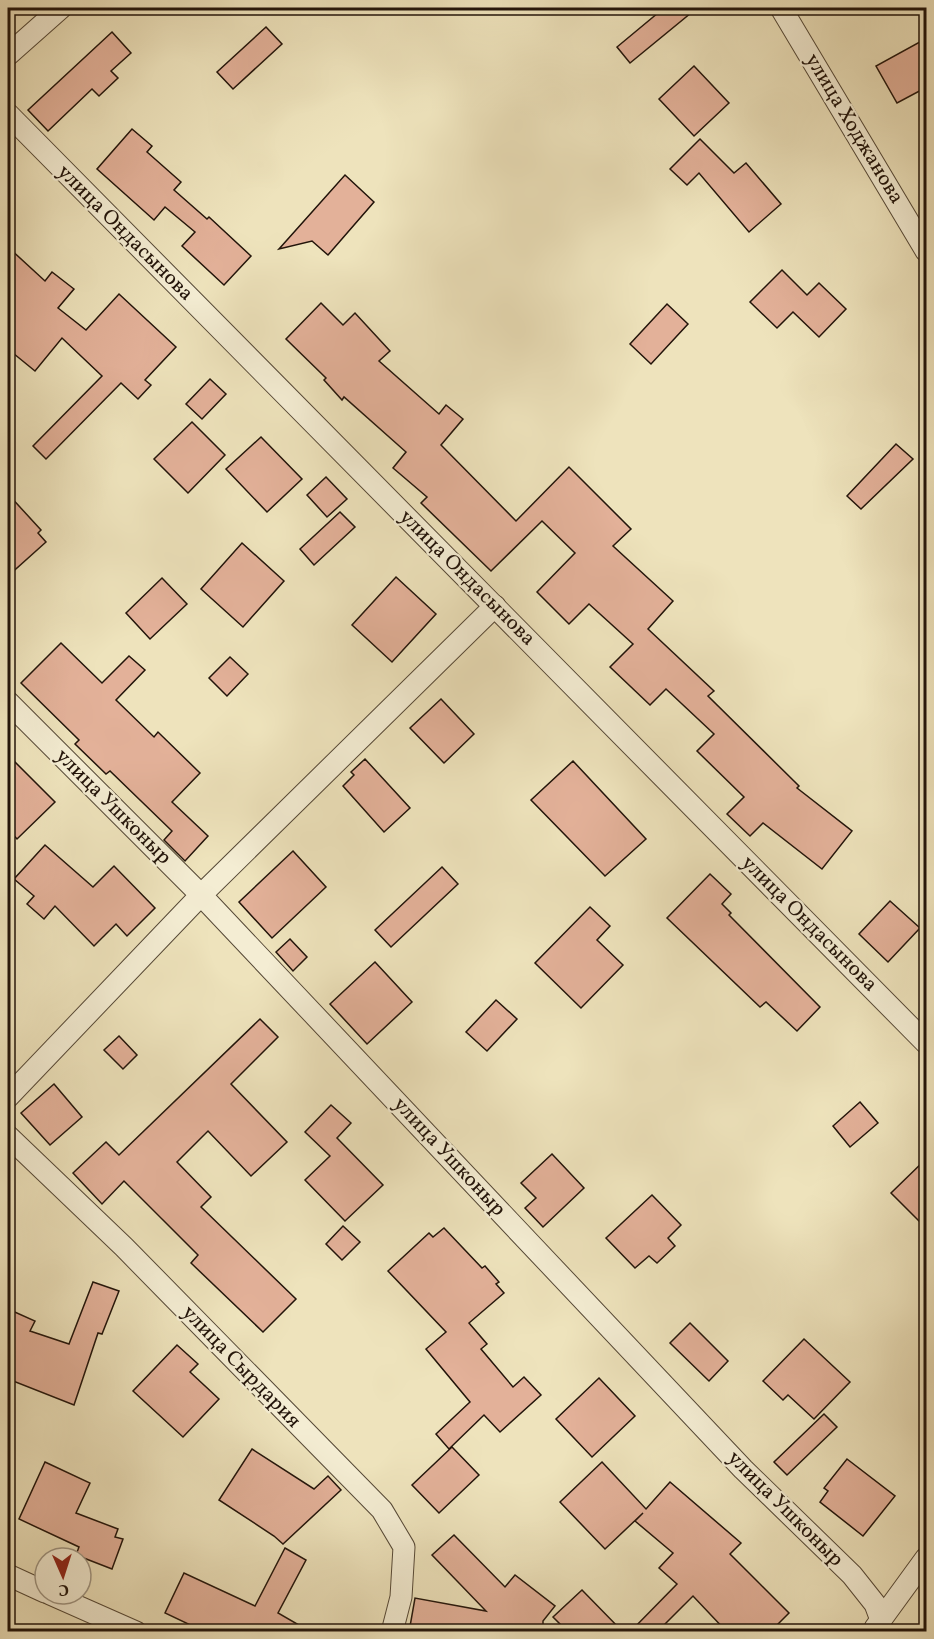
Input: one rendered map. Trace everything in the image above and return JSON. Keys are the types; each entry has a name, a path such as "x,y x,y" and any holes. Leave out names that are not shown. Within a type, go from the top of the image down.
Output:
{"street":[{"path":"8,55 61,8"},
{"name":"улица Ходжанова","path":"781,8 927,251"},
{"name":"улица Ондасынова","path":"8,114 927,1043"},
{"path":"8,1097 201,895 495,606"},
{"name":"улица Ушконыр","path":"8,702 201,895 743,1469 852,1575 875,1604 877,1626"},
{"name":"улица Сырдария","path":"8,1136 124,1247 382,1510 404,1547 400,1597 392,1632"},
{"path":"877,1626 927,1558"},
{"path":"8,1575 33,1586"},
{"path":"77,1606 136,1632"}],"building":[{"path":"664,8 697,8 630,63 617,47"},
{"path":"266,27 282,44 233,89 217,72"},
{"path":"112,32 131,53 111,71 118,78 99,96 92,89 48,131 28,110"},
{"path":"927,38 927,87 897,103 876,66"},
{"path":"694,66 729,103 694,136 659,99"},
{"path":"132,129 152,146 147,152 181,182 174,190 207,219 209,217 251,256 224,285 182,246 195,232 165,207 154,220 97,169"},
{"path":"700,139 734,173 746,163 781,204 749,232 699,173 687,185 670,169"},
{"path":"345,175 374,202 328,255 312,241 279,249"},
{"path":"8,247 45,281 52,272 74,289 58,308 86,330 119,294 176,347 145,380 151,385 138,399 121,383 46,459 33,446 102,376 62,338 35,371 8,349"},
{"path":"782,270 807,295 819,283 846,309 819,337 793,312 777,328 750,302"},
{"path":"321,303 343,325 355,313 390,351 379,361 439,414 446,405 463,419 441,445 516,521 569,467 631,529 613,546 673,601 648,629 714,691 708,696 799,786 797,788 852,831 822,869 763,823 750,836 727,814 744,797 697,751 714,734 666,689 650,705 610,667 633,644 589,604 569,624 537,592 575,553 542,521 491,571 421,503 427,497 393,468 406,452 344,397 342,400 324,380 326,378 286,339"},
{"path":"667,304 688,324 651,364 630,344"},
{"path":"210,379 226,394 202,419 186,404"},
{"path":"192,422 225,455 188,493 154,459"},
{"path":"261,437 302,479 267,512 226,469"},
{"path":"896,444 913,459 861,509 847,496"},
{"path":"326,477 347,499 327,517 307,495"},
{"path":"8,494 41,530 38,533 46,542 8,576"},
{"path":"340,512 355,527 314,565 300,549"},
{"path":"242,543 284,581 243,627 201,589"},
{"path":"396,577 436,614 392,662 352,625"},
{"path":"162,578 187,604 150,639 126,613"},
{"path":"61,643 102,683 129,656 145,670 116,700 154,737 158,732 200,773 172,802 208,836 185,861 164,840 172,831 110,771 106,774 75,744 79,740 21,683"},
{"path":"230,657 248,674 227,696 209,678"},
{"path":"441,699 474,734 444,763 410,728"},
{"path":"8,755 55,802 17,839 8,829"},
{"path":"365,759 410,808 384,832 343,786 354,775 351,772"},
{"path":"573,761 646,839 605,876 531,800"},
{"path":"45,845 93,887 114,866 155,908 127,936 116,924 94,946 55,906 44,919 27,904 34,896 14,879"},
{"path":"293,851 326,887 272,938 239,902"},
{"path":"442,867 458,884 391,947 375,930"},
{"path":"710,874 731,894 722,904 731,913 729,915 820,1007 797,1031 766,1002 760,1007 667,918"},
{"path":"890,901 920,928 888,962 859,934"},
{"path":"590,907 610,926 597,940 623,965 581,1008 535,963"},
{"path":"290,939 307,957 293,971 276,952"},
{"path":"375,962 412,1002 367,1044 330,1004"},
{"path":"496,1000 517,1019 487,1051 466,1032"},
{"path":"260,1019 278,1037 231,1084 287,1142 251,1176 208,1131 177,1162 211,1197 201,1207 296,1299 263,1332 191,1263 198,1255 124,1181 102,1204 73,1173 106,1142 119,1155"},
{"path":"119,1036 137,1055 123,1069 104,1050"},
{"path":"54,1084 82,1117 50,1145 21,1113"},
{"path":"860,1102 878,1123 850,1147 833,1126"},
{"path":"331,1105 351,1123 337,1138 383,1185 345,1221 305,1180 330,1156 305,1132"},
{"path":"552,1154 584,1188 543,1227 525,1208 536,1198 521,1183"},
{"path":"927,1158 927,1229 891,1193"},
{"path":"652,1195 681,1225 668,1238 675,1246 657,1263 649,1256 635,1268 606,1238"},
{"path":"343,1226 360,1242 342,1260 326,1244"},
{"path":"444,1228 482,1268 485,1266 499,1282 496,1284 504,1293 469,1323 487,1344 481,1349 513,1387 524,1377 541,1395 500,1432 484,1415 449,1449 436,1434 470,1402 426,1349 446,1332 388,1271 429,1233 433,1237"},
{"path":"93,1282 119,1291 102,1334 98,1333 74,1405 8,1379 8,1309 35,1321 30,1331 69,1344"},
{"path":"690,1323 728,1361 709,1381 670,1343"},
{"path":"804,1339 850,1382 814,1419 788,1395 783,1400 763,1381"},
{"path":"177,1345 198,1364 190,1372 219,1399 183,1437 133,1391"},
{"path":"599,1378 635,1416 592,1457 556,1419"},
{"path":"824,1414 837,1427 787,1475 774,1462"},
{"path":"452,1447 479,1475 439,1513 412,1485"},
{"path":"252,1449 314,1489 328,1476 341,1490 283,1544 219,1500"},
{"path":"847,1459 895,1496 863,1536 820,1502 828,1491 824,1488"},
{"path":"45,1462 90,1483 76,1513 118,1529 115,1537 123,1539 112,1569 93,1562 93,1546 77,1546 19,1519"},
{"path":"602,1462 646,1509 670,1482 741,1543 730,1554 789,1613 770,1632 727,1632 693,1596 657,1632 630,1632 677,1584 659,1568 673,1553 635,1521 643,1513 605,1549 560,1502"},
{"path":"454,1535 505,1587 515,1575 555,1606 543,1621 543,1632 409,1632 415,1598 486,1611 432,1555"},
{"path":"285,1548 306,1560 278,1613 311,1632 205,1632 165,1613 184,1573 255,1606"},
{"path":"582,1590 623,1632 568,1632 553,1617"}]}
